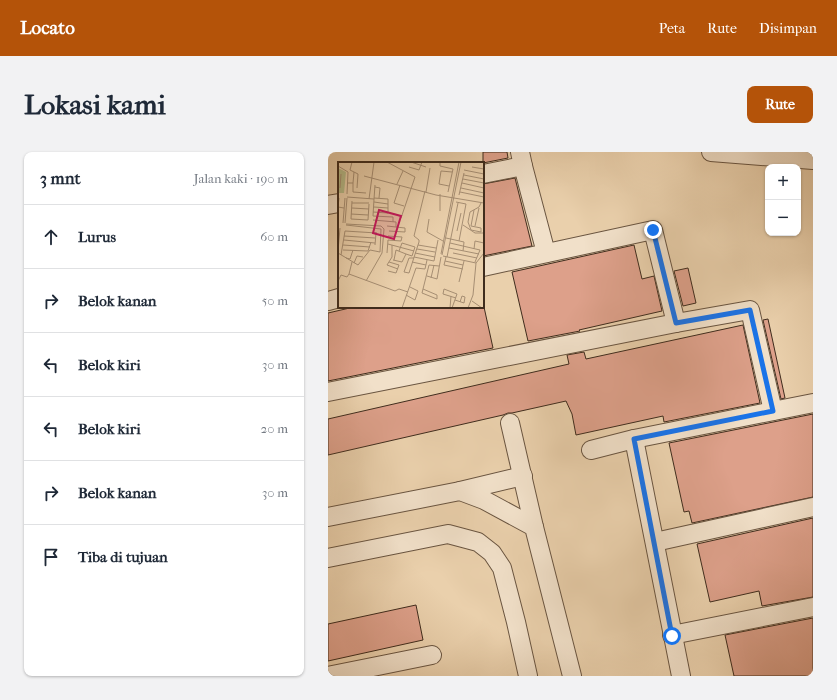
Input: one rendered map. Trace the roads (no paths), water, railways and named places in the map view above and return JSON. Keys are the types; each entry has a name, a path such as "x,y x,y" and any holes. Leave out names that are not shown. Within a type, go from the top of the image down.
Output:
{"street":[{"path":"711,152 813,160"},
{"path":"484,174 522,159 546,253"},
{"path":"328,205 338,202"},
{"path":"484,267 653,230 676,323"},
{"path":"328,301 338,298"},
{"path":"328,392 676,323 750,310 773,411"},
{"path":"591,450 634,439 813,403"},
{"path":"510,423 534,527 572,676"},
{"path":"634,439 655,542 679,676"},
{"path":"328,517 523,476"},
{"path":"460,490 484,500 534,527"},
{"path":"655,542 813,507"},
{"path":"328,558 448,534 478,542 492,553 502,568 528,676"},
{"path":"672,636 813,607"},
{"path":"328,676 396,669 432,654"}]}
